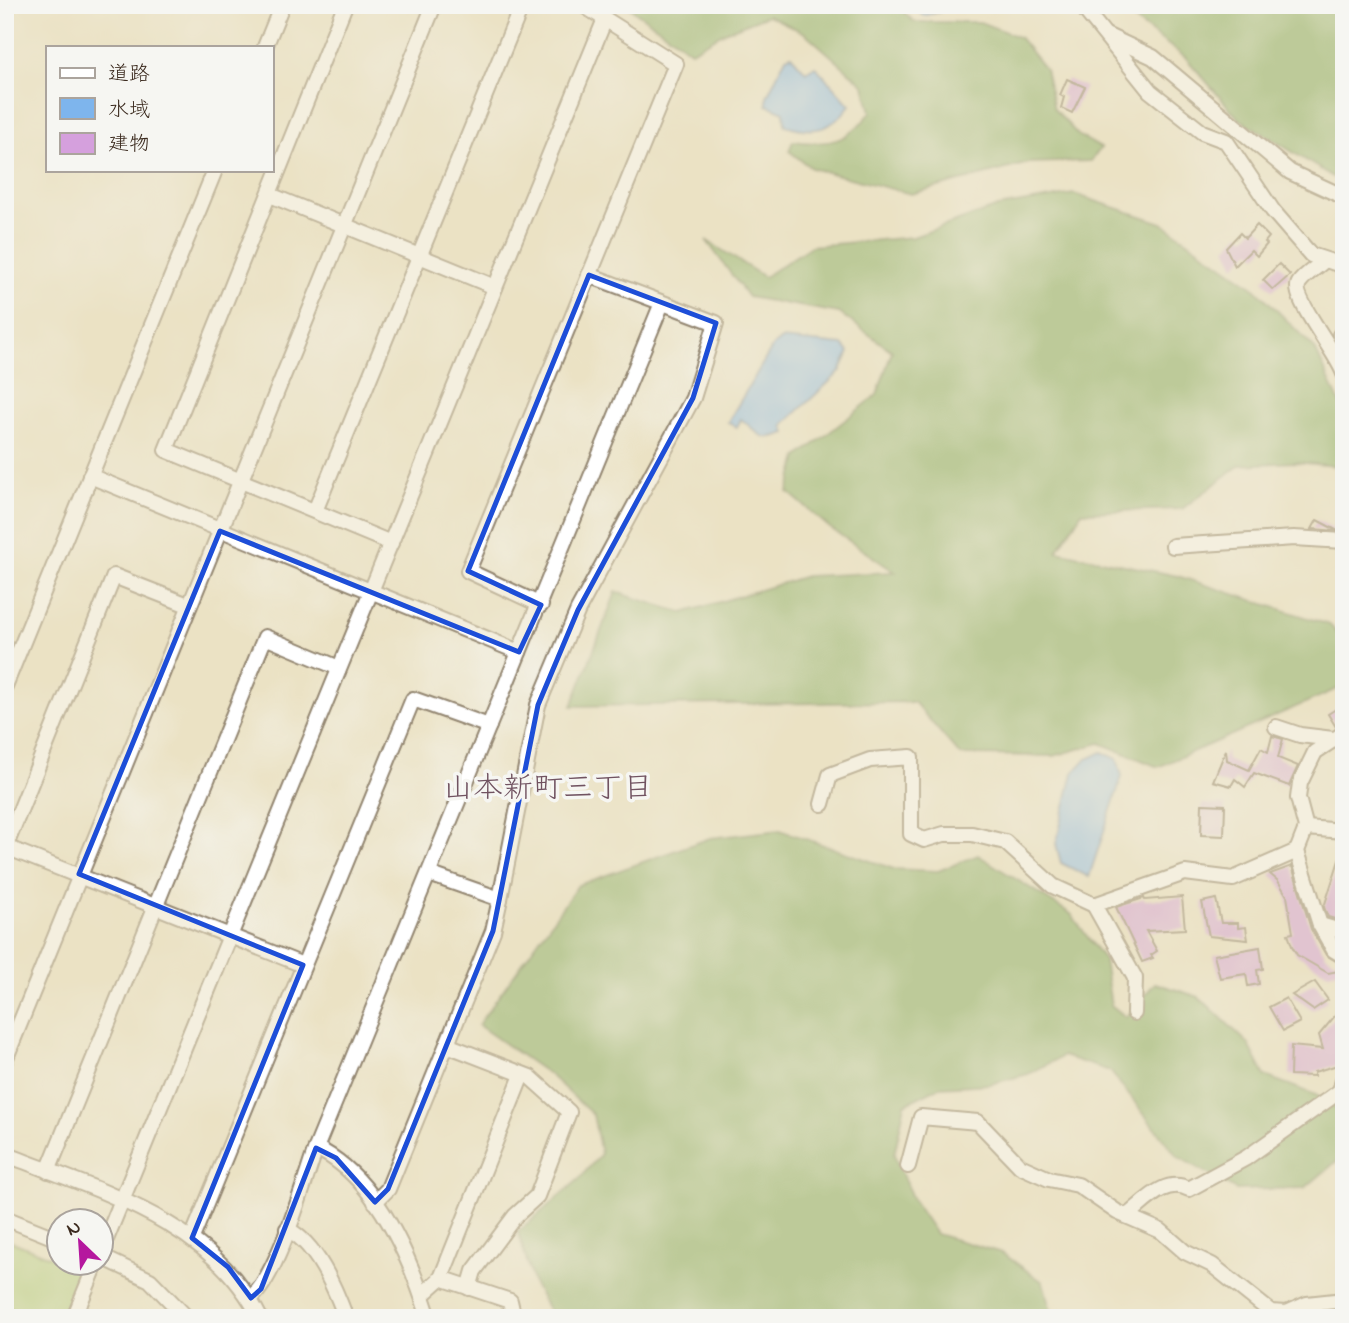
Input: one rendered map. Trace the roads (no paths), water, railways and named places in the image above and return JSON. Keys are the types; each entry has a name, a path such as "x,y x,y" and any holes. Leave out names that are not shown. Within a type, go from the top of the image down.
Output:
{"street":[{"path":"265,46 282,5"},
{"path":"345,5 166,450 391,543"},
{"path":"5,1060 434,5"},
{"path":"315,511 522,5"},
{"path":"541,605 468,571 676,64 583,5"},
{"path":"1081,5 1150,91 1202,132 1226,141 1273,211 1302,246 1324,261 1344,266"},
{"path":"116,1214 605,19"},
{"path":"1104,34 1153,57 1290,172 1344,197"},
{"path":"5,686 214,172"},
{"path":"270,195 495,287"},
{"path":"1324,261 1299,283 1297,289 1305,312 1329,343 1344,374"},
{"path":"376,1202 388,1189 492,931 538,705 578,610 693,398 716,323 589,275"},
{"path":"251,1298 261,1289 287,1229 316,1149 519,652 541,605 662,303"},
{"path":"90,476 519,652"},
{"path":"1173,546 1294,538 1344,541"},
{"path":"188,606 114,576 5,848 79,874 303,965"},
{"path":"48,1171 265,637 339,668"},
{"path":"192,1238 413,699 489,726"},
{"path":"1276,727 1300,735 1339,736"},
{"path":"1339,736 1315,752 1300,783 1298,798 1306,828 1297,851 1320,925 1334,950 1344,956"},
{"path":"822,804 830,775 870,760 911,757 911,834 924,841 944,834 972,834 1006,842 1052,886 1094,905 1135,978 1134,1013"},
{"path":"1306,828 1344,831"},
{"path":"1094,905 1185,873 1225,881 1233,879 1297,851"},
{"path":"429,874 500,899"},
{"path":"1320,925 1344,932"},
{"path":"447,1045 530,1077 569,1112 537,1196 515,1216 474,1271 469,1288"},
{"path":"422,1294 441,1279 522,1075"},
{"path":"1127,1216 1168,1185 1178,1183 1189,1189 1246,1158 1340,1091 1344,1077"},
{"path":"908,1166 921,1117 978,1122 1020,1166 1049,1180 1078,1185 1127,1216 1161,1231 1185,1252 1212,1265 1271,1312 1287,1313 1307,1304 1344,1300"},
{"path":"316,1149 336,1158 376,1202 422,1294 429,1318"},
{"path":"5,1154 161,1218 192,1238 228,1268 251,1298 260,1318"},
{"path":"5,1218 46,1234"},
{"path":"287,1229 302,1236 332,1286 346,1318"},
{"path":"116,1264 150,1280 187,1318"},
{"path":"74,1318 90,1278"},
{"path":"441,1279 510,1301 514,1318"},
{"path":"5,1315 12,1318"}],"water":[{"path":"911,5 942,5 940,12 924,16"},
{"path":"791,55 806,72 815,66 850,105 829,125 805,129 785,125 784,112 767,105 767,96 786,57"},
{"path":"781,339 843,345 849,352 840,372 783,425 786,433 765,437 741,419 737,427 728,422 773,346"},
{"path":"1102,752 1117,759 1122,776 1089,877 1061,863 1056,844 1073,773 1085,760"}],"district":[{"name":"山本新町三丁目","path":"548,790"}]}
